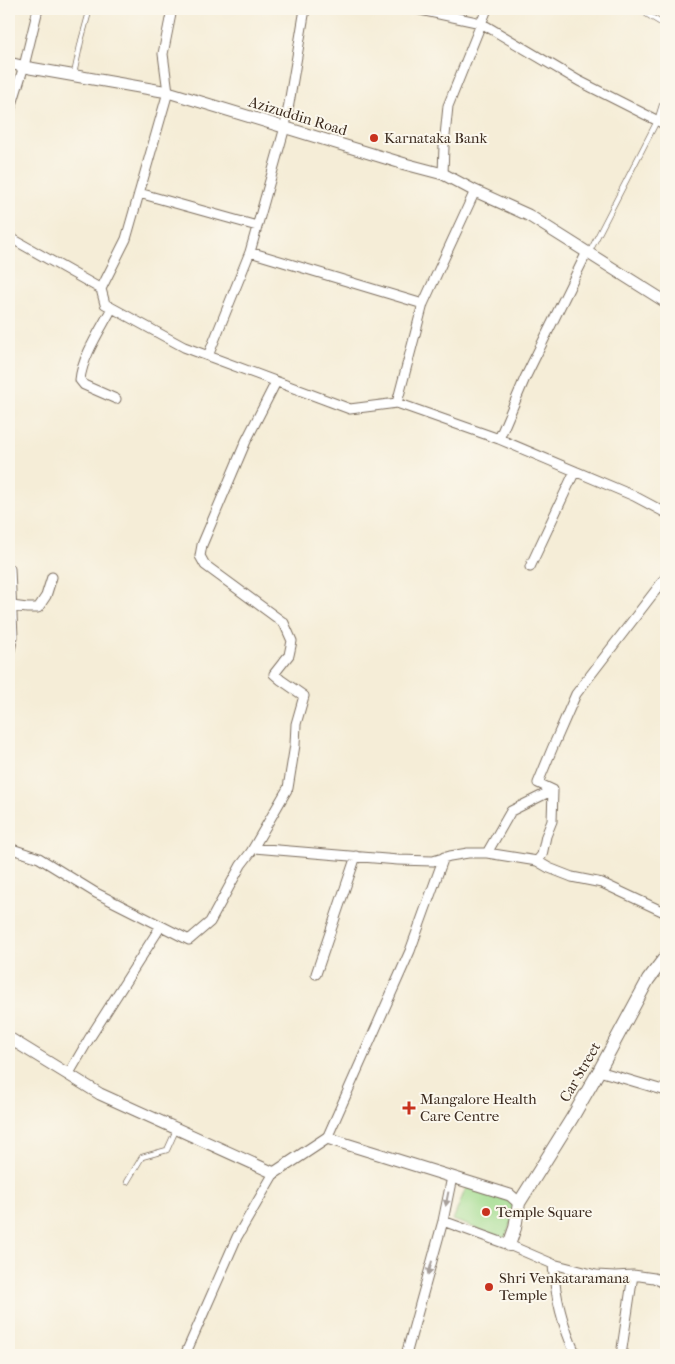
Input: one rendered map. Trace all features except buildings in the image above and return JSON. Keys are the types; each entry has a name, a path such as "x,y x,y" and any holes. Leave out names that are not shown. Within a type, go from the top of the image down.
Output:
{"main road":[{"name":"Car Street","path":"519,1203 572,1118 648,980 666,956"},
{"path":"509,1245 515,1228 519,1203"}],"street":[{"path":"9,114 24,66 38,9"},
{"path":"172,9 164,54 168,92 126,239 101,289 105,304 184,347 276,382 350,409 397,403 499,439 634,496 666,513"},
{"path":"208,356 250,252 285,128 306,9"},
{"path":"416,9 482,23 579,81 666,125"},
{"path":"443,174 448,106 487,9"},
{"name":"Azizuddin Road","path":"9,63 168,92 443,174 528,215 666,302"},
{"path":"397,403 423,304 475,191"},
{"path":"139,193 257,226"},
{"path":"9,237 101,289"},
{"path":"250,252 423,304"},
{"path":"499,439 525,378 588,252"},
{"path":"112,308 96,337 81,371 80,380 84,385 116,399"},
{"path":"9,848 39,858 96,893 189,940 210,922 241,865 251,852 288,788 295,745 296,724 304,696 274,674 288,655 292,641 284,623 205,565 200,556 202,545 246,441 276,382"},
{"path":"530,566 575,472"},
{"path":"9,568 13,637 9,654"},
{"path":"12,606 38,608 46,596 52,577"},
{"path":"553,790 538,783 576,694 666,577"},
{"path":"486,853 512,811 553,790"},
{"path":"537,861 542,855 546,836 552,821 553,790"},
{"path":"251,852 254,848 432,861 468,853 486,853 537,861 548,868 572,877 602,883 666,913"},
{"path":"316,974 356,856"},
{"path":"186,1355 237,1237 274,1173 327,1138 410,950 444,857"},
{"path":"432,861 438,870"},
{"path":"68,1075 161,926"},
{"path":"9,1038 100,1094 274,1173"},
{"path":"599,1071 666,1091"},
{"path":"327,1138 510,1195 519,1203"},
{"path":"406,1355 443,1221 452,1177"},
{"path":"443,1221 509,1245 553,1264 596,1275 633,1275 654,1278 666,1284"},
{"path":"553,1264 554,1286 569,1339 576,1355"},
{"path":"621,1355 633,1275"}],"lane":[{"path":"638,9 666,26"},
{"path":"74,76 81,41 90,12"},
{"path":"588,252 657,121 662,105 666,102"},
{"path":"127,1182 142,1157 168,1150 177,1129"}],"green space":[{"name":"Temple Square","path":"467,1185 518,1204 505,1239 453,1220"}],"place":[{"name":"Karnataka Bank","path":"374,138"},
{"name":"Mangalore Health Care Centre","path":"409,1108"},
{"name":"Temple Square","path":"486,1212"},
{"name":"Shri Venkataramana Temple","path":"489,1287"}]}
